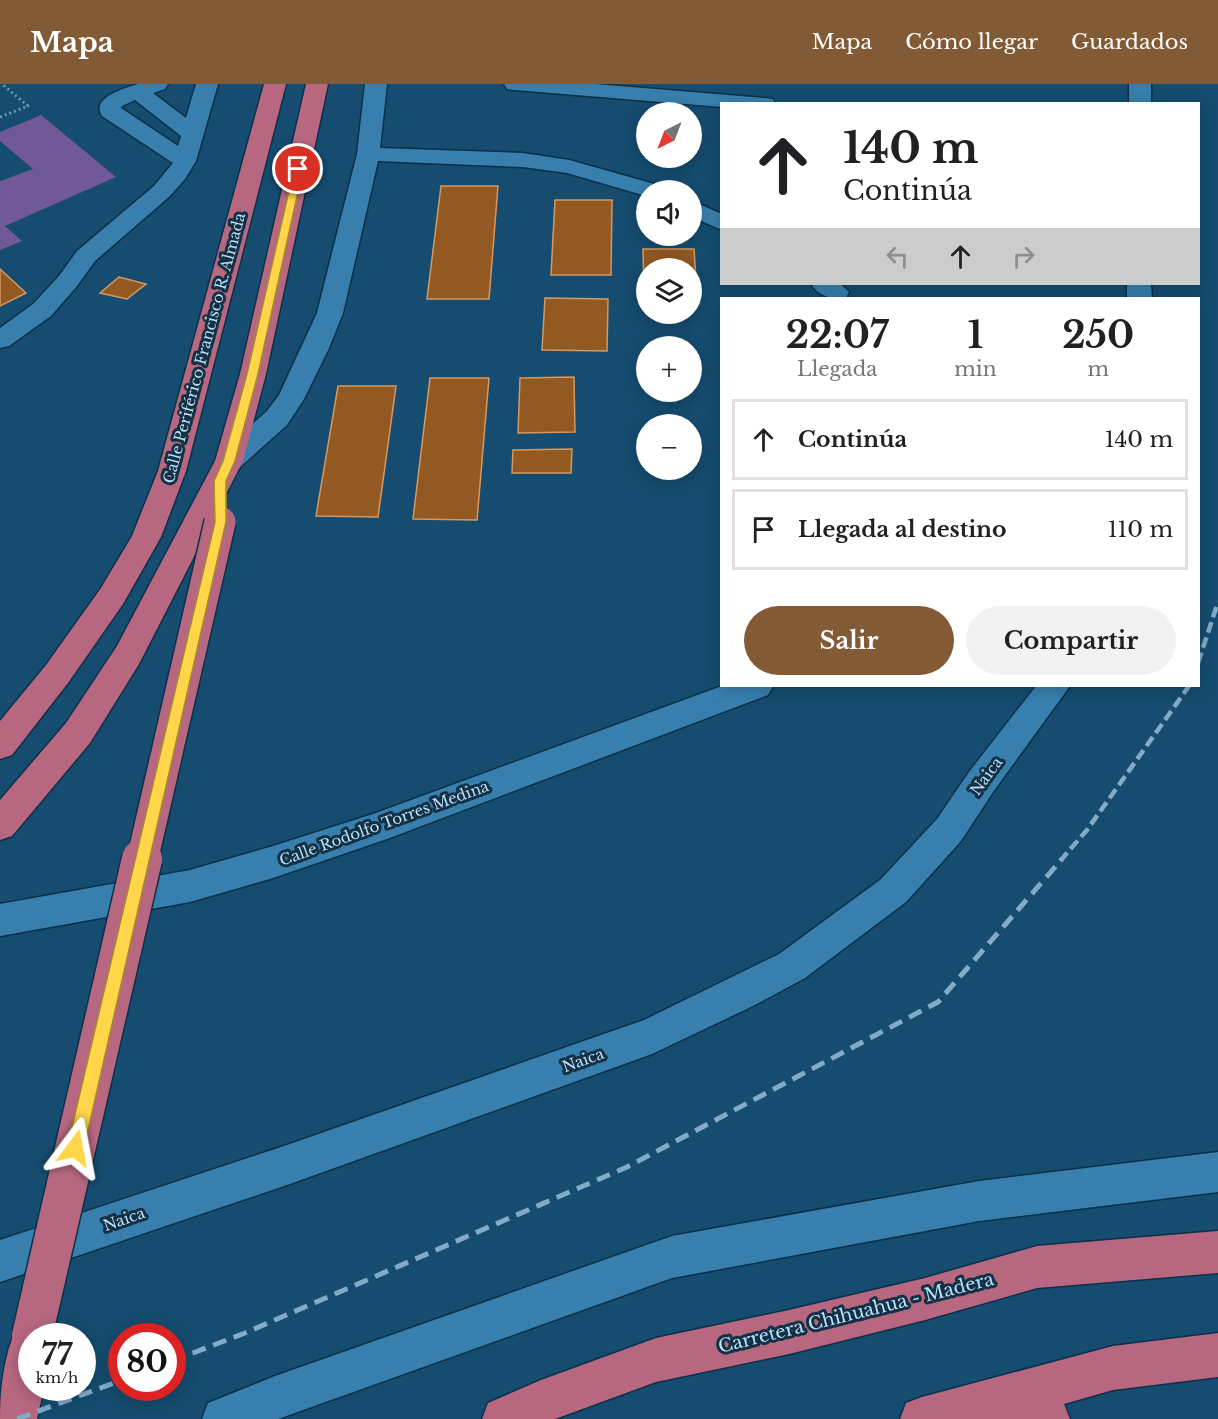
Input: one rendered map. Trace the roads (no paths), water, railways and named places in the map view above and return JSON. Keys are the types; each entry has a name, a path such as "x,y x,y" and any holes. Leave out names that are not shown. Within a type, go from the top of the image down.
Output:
{"highway":[{"name":"Calle Periférico Francisco R. Almada","path":"0,746 57,674 112,596 146,537 172,471 275,84"},
{"path":"36,1323 220,522 225,471 253,374 317,84"},
{"path":"0,825 78,733 91,714 128,655 225,471"},
{"name":"Carretera Chihuahua - Madera","path":"504,1419 540,1402 656,1360 789,1332 914,1302 1036,1267 1218,1252"},
{"path":"922,1419 1113,1368 1218,1355"},
{"path":"15,1419 19,1401"},
{"path":"984,1404 1048,1419"}],"street":[{"path":"0,340 42,310 68,281 86,256 162,191 185,161 207,84"},
{"path":"225,471 277,418 291,399 316,348 336,290 368,154 376,84"},
{"path":"514,84 740,102"},
{"path":"1140,84 1140,102"},
{"path":"185,161 110,111 110,105 114,101 147,87 193,134"},
{"path":"368,154 523,160 569,167 636,186"},
{"path":"702,213 720,223"},
{"name":"Calle Rodolfo Torres Medina","path":"0,920 190,886 270,863 375,828 754,687"},
{"name":"Naica","path":"0,1261 286,1165 652,1036 792,966 892,891 909,874 949,830 981,782 1053,687"},
{"path":"224,1419 275,1398 672,1257 979,1201 1218,1172"}],"railway":[{"path":"1200,657 1218,602"},
{"path":"1060,861 1087,830 1188,687"},
{"path":"186,1356 245,1333 627,1167 938,1002 1062,859"},
{"path":"17,1419 108,1385"}]}
